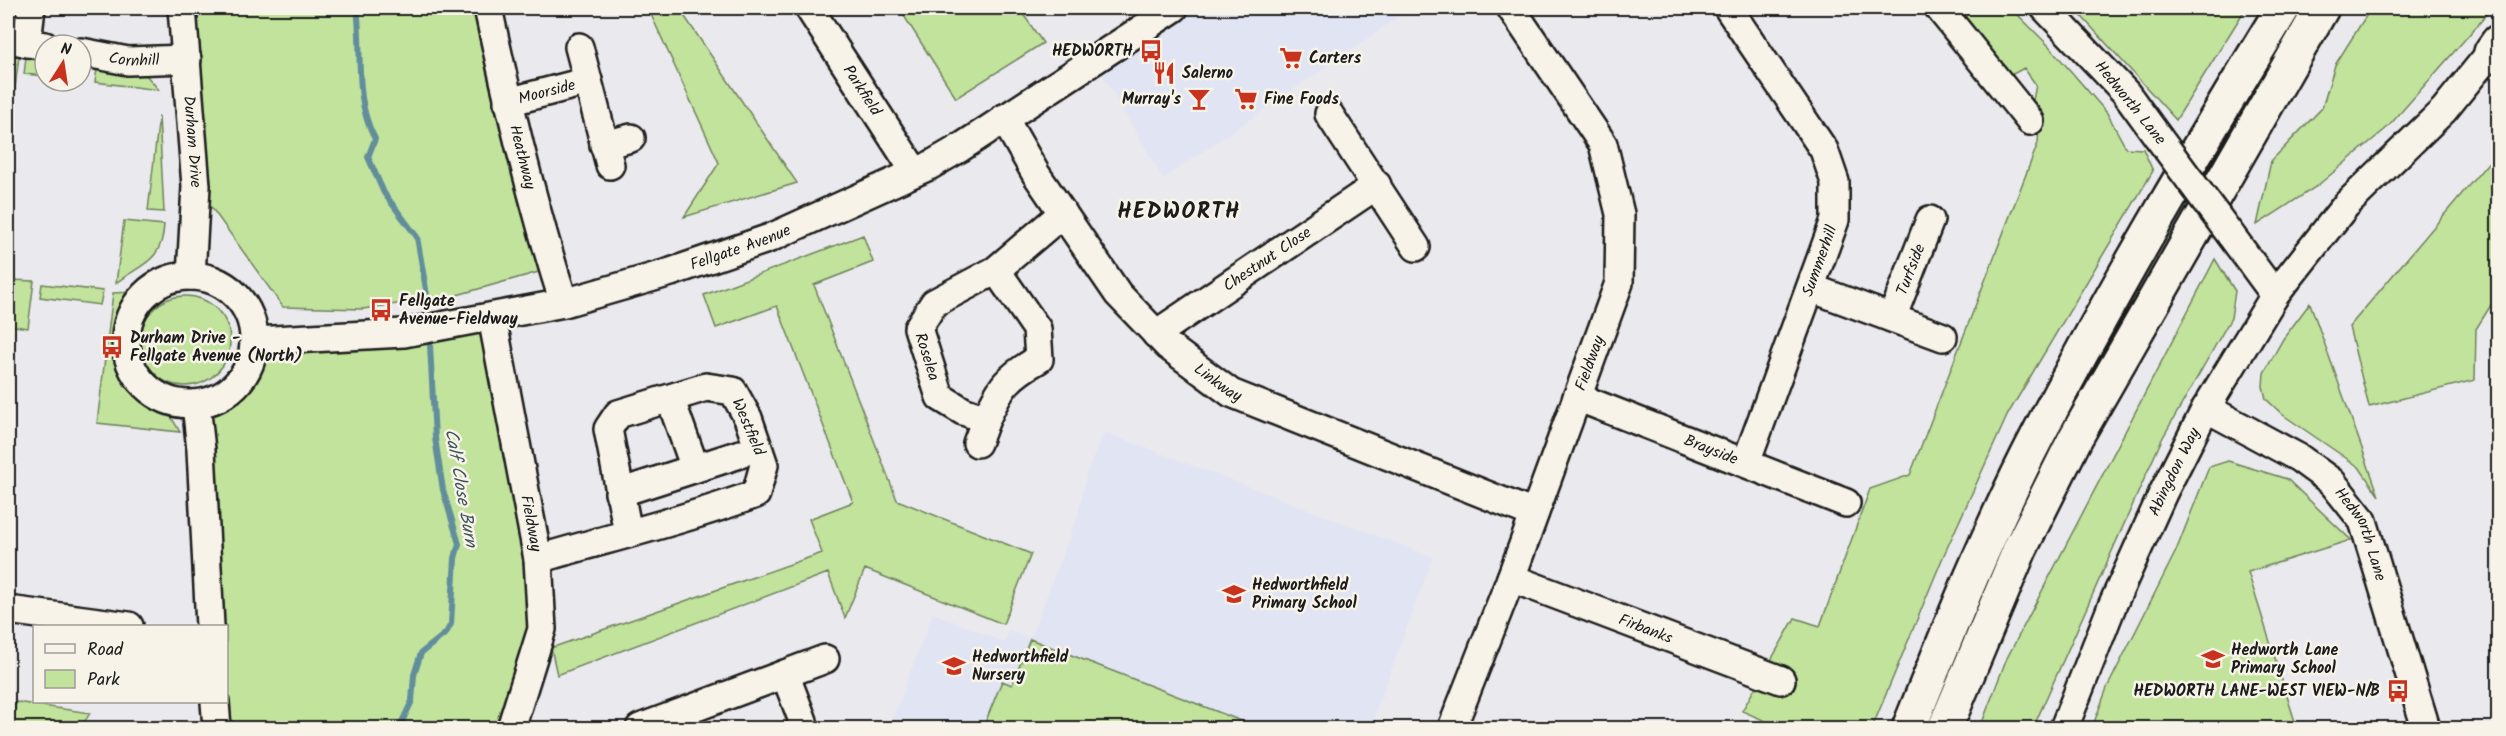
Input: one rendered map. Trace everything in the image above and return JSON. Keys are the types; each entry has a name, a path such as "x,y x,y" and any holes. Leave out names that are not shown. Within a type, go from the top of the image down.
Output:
{"highway":[{"path":"2254,56 2276,8"},
{"path":"1909,729 1960,602 2038,435 2124,275 2283,8"},
{"path":"1945,729 2020,549 2076,436 2322,8"}],"street":[{"path":"27,43 31,8"},
{"name":"Durham Drive","path":"182,8 196,186 191,276"},
{"name":"Heathway","path":"488,8 508,102 540,225 564,303"},
{"name":"Parkfield","path":"809,8 915,172"},
{"name":"Summerhill","path":"1728,8 1824,150 1835,182 1835,220 1746,463"},
{"path":"1939,8 2020,90 2030,121"},
{"name":"Hedworth Lane","path":"2045,8 2126,93 2275,295"},
{"name":"Fellgate Avenue","path":"254,341 404,333 564,303 671,272 770,238 915,172 960,148 1166,10"},
{"name":"Fieldway","path":"1452,729 1511,578 1619,282 1620,214 1603,144 1517,10"},
{"name":"Moorside","path":"579,47 607,155 631,138"},
{"name":"Abingdon Way","path":"2064,729 2112,606 2163,493 2206,408 2275,295 2346,205 2444,110 2496,50"},
{"name":"Cornhill","path":"93,54 128,61 187,59"},
{"name":"Moorside","path":"508,102 588,81"},
{"path":"1329,114 1419,245"},
{"name":"Linkway","path":"1004,118 1036,174 1118,294 1168,346 1231,393 1534,514"},
{"name":"Chestnut Close","path":"1156,334 1377,185"},
{"name":"Roselea","path":"996,270 1037,329 1039,359 1016,372 999,390 982,431 963,411 940,397 918,328 934,303 996,270 1063,213"},
{"name":"Turfside","path":"1892,318 1930,220"},
{"path":"191,276 223,285 236,296 246,309 252,324 254,341 249,365 234,387 220,397 196,404 175,401 153,393 140,380 131,365 126,347 130,321 143,297 165,282 191,276"},
{"path":"1811,288 1944,337"},
{"name":"Fieldway","path":"492,317 538,559 542,629 511,729"},
{"name":"Westfield","path":"538,559 628,533 756,494 764,465 748,418 733,391 706,387 618,414 608,429 628,533"},
{"name":"Brayside","path":"1577,397 1846,503"},
{"path":"196,404 201,450 210,625"},
{"name":"Hedworth Lane","path":"2206,408 2307,464 2332,482 2363,521 2395,620 2426,729"},
{"path":"675,412 695,468"},
{"name":"Westfield","path":"619,493 740,454"},
{"name":"Firbanks","path":"1511,578 1782,679"},
{"path":"8,610 115,625"},
{"path":"640,729 825,659"},
{"path":"785,674 802,721 800,729"},
{"path":"215,703 217,729"}],"shaded area":[{"path":"1197,8 1399,8 1403,14 1163,179 1101,72"},
{"name":"Hedworthfield Primary School","path":"1105,432 1433,557 1370,728 889,728 933,613 1004,642 1009,630 1030,639 1078,515 1087,471"}],"green space":[{"path":"182,8 480,8 553,268 457,295 363,309 283,307 196,186"},
{"path":"648,8 679,8 797,183 684,217 719,163"},
{"path":"899,8 1019,8 1043,43 956,98"},
{"path":"1951,8 2011,8 2049,46 2107,113 2126,148 2143,149 2153,171 2008,414 1943,557 1872,728 1782,728 1742,711 1795,618 1820,626 1870,489 1910,475 2038,143 2040,114 2032,105 2036,85 2024,68 2013,74 2002,71"},
{"path":"2074,8 2246,8 2176,120"},
{"path":"2371,8 2490,8 2388,127 2317,186 2257,225 2271,161 2322,108 2335,65"},
{"path":"8,54 19,56 11,120 8,119"},
{"path":"26,57 33,58 33,75 24,74"},
{"path":"97,69 146,75 159,90 95,82"},
{"path":"159,116 164,212 148,211"},
{"path":"2498,151 2498,294 2476,329 2475,380 2369,407 2349,327"},
{"path":"124,221 164,225 155,254 143,266 116,283"},
{"path":"863,235 873,262 814,285 897,500 1031,554 1003,624 865,569 845,618 828,573 557,675 551,648 822,553 809,519 853,502 777,306 716,328 704,295"},
{"path":"2215,259 2235,291 2231,318 2162,439 2033,728 1980,728 2006,660"},
{"path":"11,280 34,281 28,328 8,325"},
{"path":"42,284 103,291 100,305 40,297"},
{"path":"132,292 126,299 117,321 115,354 123,380 143,399 169,413 180,432 97,423 113,293"},
{"path":"185,296 202,299 217,309 227,324 230,341 227,358 217,373 202,383 185,386 168,383 153,373 143,358 140,341 143,324 153,309 168,299"},
{"path":"2310,303 2379,496 2359,467 2283,415 2266,399 2263,386 2264,373 2283,339"},
{"path":"492,317 526,532 528,637 501,728 217,728 226,703 228,703 228,625 210,625 196,404 230,390 237,383 248,366 254,341"},
{"path":"2228,461 2287,479 2351,540 2248,572 2297,728 2092,728 2107,688 2176,551 2209,467"},
{"path":"1030,639 1249,724 1247,728 983,728 1002,681 1012,685"},
{"path":"16,702 90,713 84,722 76,726 13,728"}],"waterway":[{"name":"Calf Close Burn","path":"357,8 361,91 368,123 375,139 368,157 384,193 417,237 428,301"},
{"name":"Calf Close Burn","path":"399,728 412,701 414,675 421,653 446,633 451,624 455,558 459,544 443,490 435,438 430,345"}],"place":[{"name":"HEDWORTH","path":"1151,51"},
{"name":"Carters","path":"1291,58"},
{"name":"Salerno","path":"1164,73"},
{"name":"Murray's","path":"1199,99"},
{"name":"Fine Foods","path":"1246,99"},
{"name":"Fellgate Avenue-Fieldway","path":"381,310"},
{"name":"Durham Drive - Fellgate Avenue (North)","path":"112,347"},
{"name":"Hedworthfield Primary School","path":"1234,594"},
{"name":"Hedworth Lane Primary School","path":"2213,659"},
{"name":"Hedworthfield Nursery","path":"954,666"},
{"name":"HEDWORTH LANE-WEST VIEW-N/B","path":"2398,691"}],"district":[{"name":"HEDWORTH","path":"1179,212"}]}
